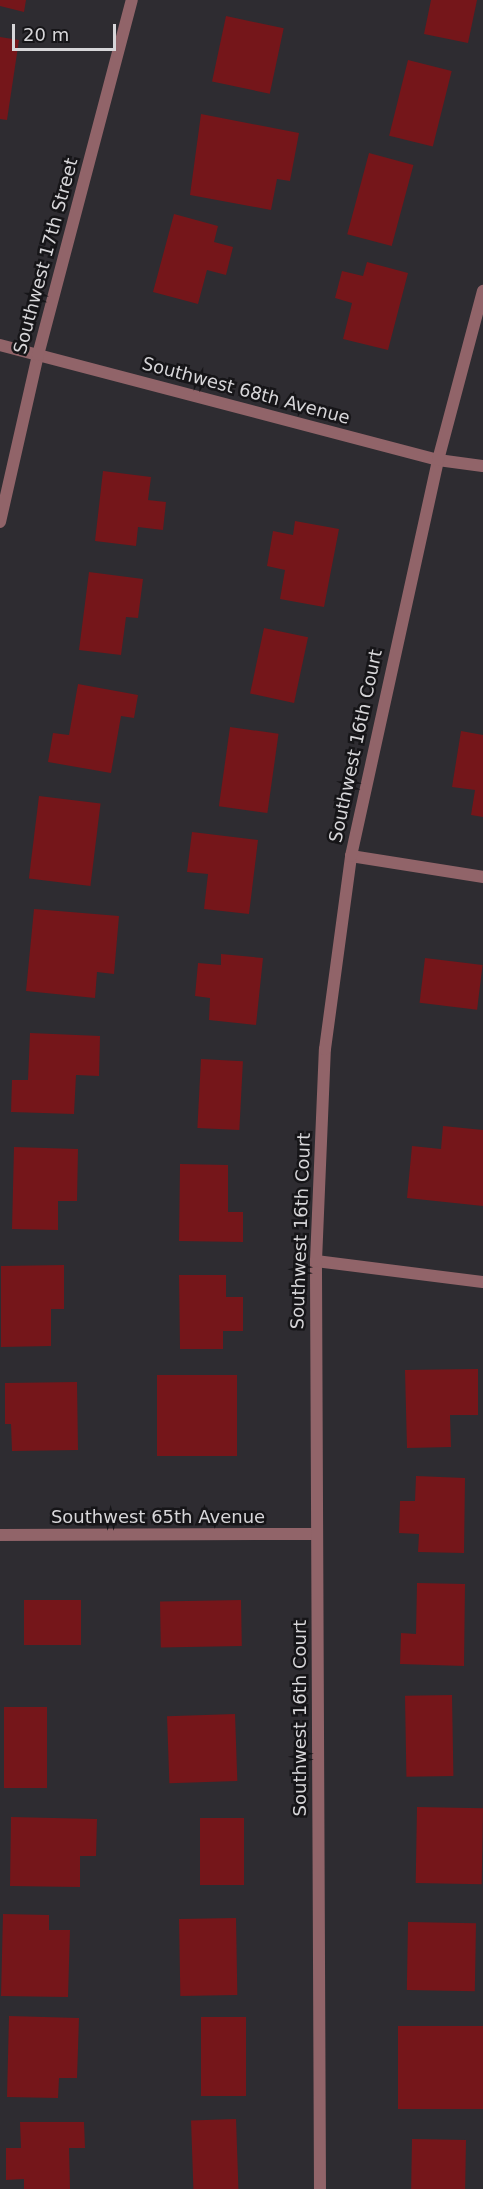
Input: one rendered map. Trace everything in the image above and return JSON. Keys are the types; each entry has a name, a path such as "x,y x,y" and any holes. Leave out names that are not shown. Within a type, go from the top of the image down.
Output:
{"street":[{"name":"Southwest 17th Street","path":"0,522 38,355 132,0"},
{"name":"Southwest 16th Court","path":"320,2189 316,1261 325,1049 351,856 438,460 483,291"},
{"name":"Southwest 68th Avenue","path":"0,345 438,460 483,466"},
{"path":"351,856 483,876"},
{"path":"316,1261 483,1282"},
{"name":"Southwest 65th Avenue","path":"0,1535 317,1534"}],"building":[{"path":"0,0 26,0 24,12 0,6"},
{"path":"431,0 477,0 468,43 424,34"},
{"path":"226,16 284,28 270,94 212,82"},
{"path":"0,37 19,40 7,120 0,119"},
{"path":"408,60 452,71 433,147 389,136"},
{"path":"201,114 299,133 290,181 277,179 271,210 190,195"},
{"path":"369,153 413,165 392,246 347,234"},
{"path":"174,214 218,226 214,242 233,247 226,275 207,270 198,304 153,292"},
{"path":"367,262 408,273 388,350 343,339 352,303 335,298 342,271 363,276"},
{"path":"103,471 151,477 148,500 166,502 163,530 138,527 136,546 95,541"},
{"path":"295,521 339,529 324,607 280,599 285,570 267,566 273,531 293,535"},
{"path":"89,572 143,579 138,618 126,617 121,655 79,650"},
{"path":"264,628 308,637 294,703 250,694"},
{"path":"78,684 138,695 134,718 121,716 111,773 48,762 53,733 69,735"},
{"path":"230,727 279,734 267,813 219,806"},
{"path":"461,731 483,735 483,817 471,815 475,790 452,787"},
{"path":"39,796 101,804 90,886 29,878"},
{"path":"192,832 258,840 249,914 204,909 208,874 187,872"},
{"path":"34,909 119,916 114,974 97,972 95,998 26,991"},
{"path":"221,954 263,958 256,1025 209,1020 210,998 195,996 198,963 221,965"},
{"path":"425,958 483,965 477,1010 420,1003"},
{"path":"30,1033 100,1036 99,1076 76,1075 74,1114 11,1112 12,1080 28,1080"},
{"path":"201,1059 243,1061 239,1130 197,1128"},
{"path":"443,1126 483,1130 483,1206 407,1198 412,1146 441,1149"},
{"path":"14,1147 78,1149 77,1201 58,1201 58,1230 12,1229"},
{"path":"180,1164 228,1165 228,1212 243,1212 243,1242 179,1241"},
{"path":"64,1265 64,1309 51,1309 51,1346 1,1347 1,1266"},
{"path":"179,1275 226,1275 226,1297 243,1297 243,1331 223,1331 223,1349 180,1349"},
{"path":"478,1369 478,1415 450,1415 451,1447 407,1448 405,1370"},
{"path":"157,1375 237,1375 237,1456 157,1456"},
{"path":"77,1382 78,1450 12,1451 11,1424 5,1424 5,1383"},
{"path":"416,1476 465,1478 464,1553 418,1552 419,1534 399,1533 400,1501 415,1501"},
{"path":"417,1583 465,1584 464,1666 400,1664 401,1633 416,1634"},
{"path":"24,1600 81,1600 81,1645 24,1645"},
{"path":"241,1600 242,1646 161,1647 160,1601"},
{"path":"452,1695 453,1776 406,1777 405,1696"},
{"path":"4,1707 47,1707 47,1788 4,1788"},
{"path":"235,1714 237,1781 169,1783 167,1716"},
{"path":"417,1807 483,1808 482,1884 416,1883"},
{"path":"11,1817 97,1819 96,1856 80,1856 80,1887 10,1886"},
{"path":"200,1818 244,1818 244,1885 200,1885"},
{"path":"3,1914 49,1915 49,1930 70,1930 68,1997 1,1996"},
{"path":"236,1918 237,1995 180,1996 179,1919"},
{"path":"408,1922 476,1923 475,1991 407,1990"},
{"path":"9,2016 79,2018 77,2078 59,2078 58,2098 7,2097"},
{"path":"201,2017 246,2017 246,2096 201,2096"},
{"path":"398,2026 483,2026 483,2109 398,2109"},
{"path":"236,2119 238,2189 193,2189 191,2121"},
{"path":"20,2122 84,2122 85,2148 69,2148 70,2189 24,2189 24,2179 6,2180 6,2148 21,2148"},
{"path":"412,2139 466,2140 465,2189 411,2189"}]}
